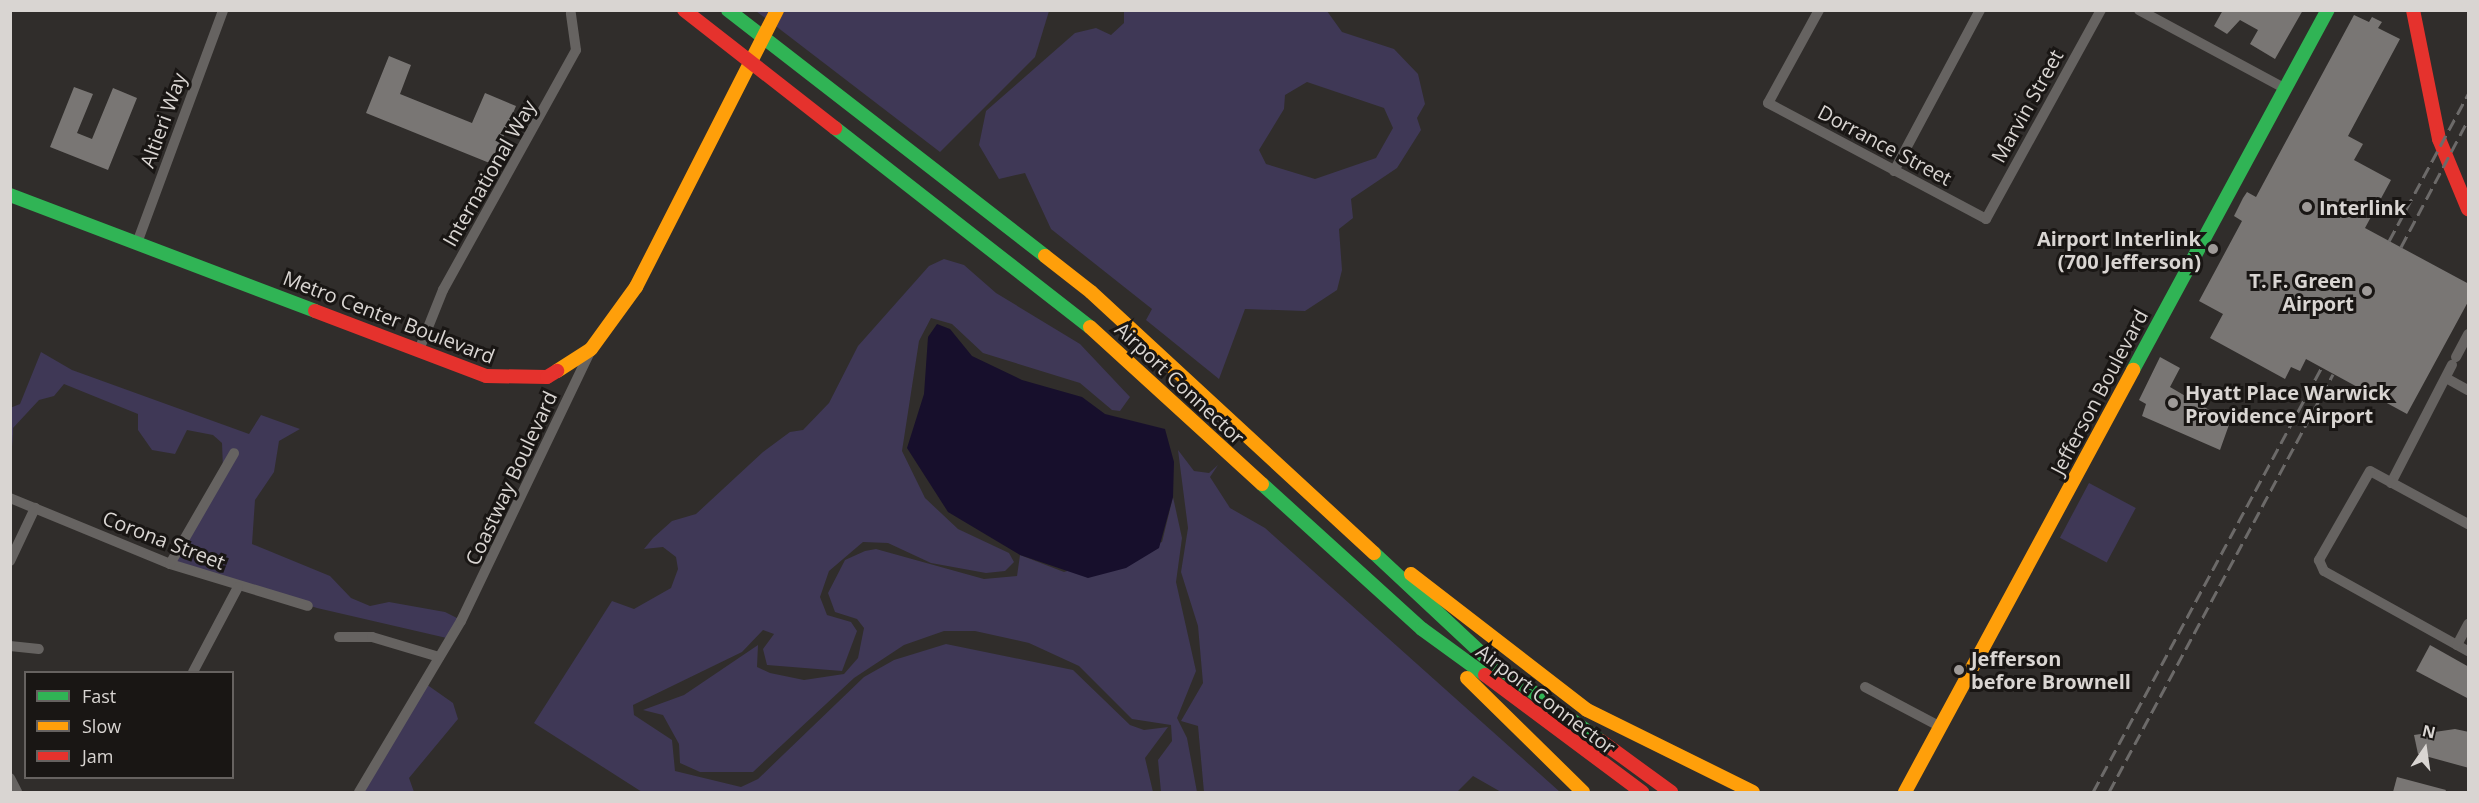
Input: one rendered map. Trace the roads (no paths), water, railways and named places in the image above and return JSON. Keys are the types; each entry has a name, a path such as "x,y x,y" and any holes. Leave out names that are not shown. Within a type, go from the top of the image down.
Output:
{"main road":[{"name":"Airport Connector","path":"684,10 1091,328 1390,602 1515,703 1642,792"},
{"name":"Airport Connector","path":"728,10 1091,292 1521,687 1671,792"},
{"name":"Jefferson Boulevard","path":"1905,792 2328,10"},
{"path":"2413,10 2435,126 2468,207"},
{"name":"Metro Center Boulevard","path":"10,195 489,377 518,381 554,374 591,349 636,287 776,13"},
{"path":"1349,528 1577,704 1753,792"},
{"path":"1390,602 1583,792"}],"street":[{"name":"Altieri Way","path":"136,243 223,10"},
{"name":"Dorrance Street","path":"1819,10 1768,102 1986,219"},
{"path":"1894,171 1980,10"},
{"name":"Marvin Street","path":"1986,219 2101,10"},
{"path":"2139,10 2286,89"},
{"name":"International Way","path":"419,350 443,290 576,50 571,13"},
{"path":"2391,483 2469,334"},
{"name":"Coastway Boulevard","path":"358,792 462,621 591,349"},
{"path":"2446,378 2469,390"},
{"path":"170,564 234,453"},
{"path":"2469,524 2370,471 2320,564 2469,651"},
{"name":"Corona Street","path":"10,498 170,564 238,587 308,606"},
{"path":"10,561 35,508"},
{"path":"194,671 238,587"},
{"path":"2457,645 2469,624"},
{"path":"339,637 372,637 439,657"},
{"path":"10,646 39,649"},
{"path":"1865,687 1941,727"},
{"path":"10,778 17,792"}],"railway":[{"path":"2389,241 2468,94"},
{"path":"2401,247 2468,120"},
{"path":"2093,792 2321,368"},
{"path":"2109,792 2333,374"}],"place":[{"name":"Interlink","path":"2307,207"},
{"name":"Airport Interlink (700 Jefferson)","path":"2213,249"},
{"name":"T. F. Green Airport","path":"2367,291"},
{"name":"Hyatt Place Warwick Providence Airport","path":"2173,403"},
{"name":"Jefferson before Brownell","path":"1959,670"}]}
